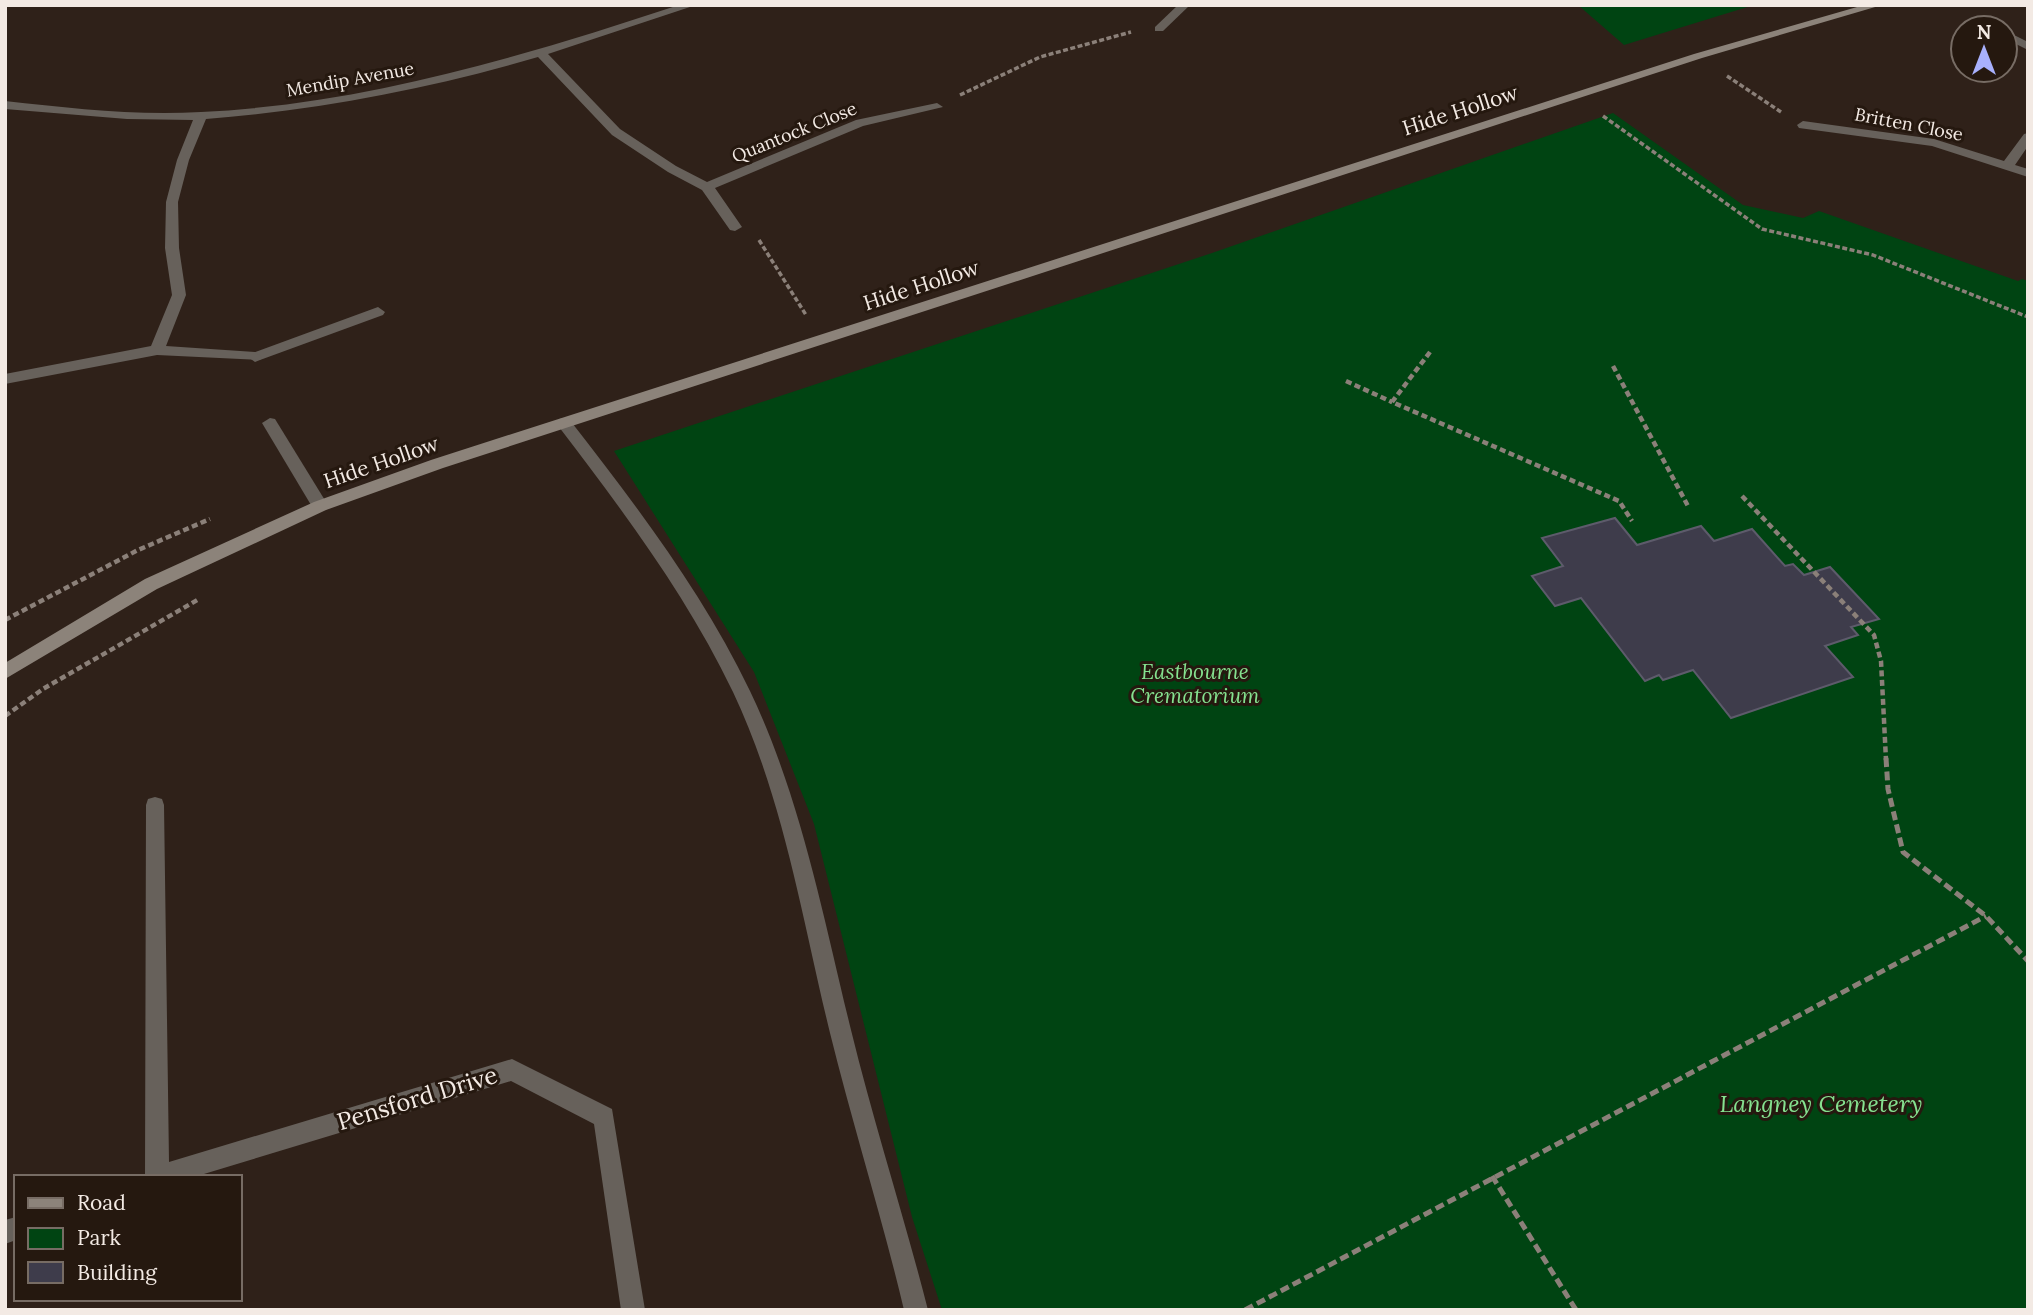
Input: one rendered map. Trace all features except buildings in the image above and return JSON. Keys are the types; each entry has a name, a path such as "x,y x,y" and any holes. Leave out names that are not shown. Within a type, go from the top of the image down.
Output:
{"main road":[{"name":"Hide Hollow","path":"5,671 151,584 320,506 564,423 1574,95 1877,5"}],"street":[{"name":"Mendip Avenue","path":"5,105 102,115 201,116 297,108 444,79 691,5"},
{"path":"1159,29 1185,5"},
{"path":"539,52 616,132 672,169 707,187 735,228"},
{"name":"Quantock Close","path":"707,187 860,123 937,107"},
{"path":"157,350 178,295 172,248 172,202 183,160 201,116"},
{"name":"Britten Close","path":"1803,125 1934,143 2028,173"},
{"path":"2008,165 2028,137"},
{"path":"5,379 157,350 255,357 378,312"},
{"path":"270,423 320,506"},
{"path":"564,423 620,495 680,583 742,693 790,818 842,1036 916,1310"},
{"path":"155,805 157,1175"},
{"name":"Pensford Drive","path":"164,1175 512,1070 604,1117 633,1310"}],"path":[{"path":"937,107 1040,57 1117,34 1159,29"},
{"path":"1698,56 1769,106 1803,125"},
{"path":"1574,95 1762,229 1873,254 2028,317"},
{"path":"735,228 753,231 822,340"},
{"path":"1392,402 1430,352"},
{"path":"1613,366 1689,508"},
{"path":"1346,381 1619,501 1632,522"},
{"path":"1742,496 1874,635 1881,661 1888,789 1903,852 1986,916 2028,961"},
{"path":"5,620 138,550 210,519"},
{"path":"5,716 43,689 211,592"},
{"path":"1245,1310 1492,1176 1986,916"},
{"path":"1492,1176 1576,1310"}],"green space":[{"path":"1578,5 1754,5 1624,45"},
{"name":"Eastbourne Crematorium","path":"1613,113 1743,205 1803,218 1819,211 2018,281 2028,281 2028,1310 942,1310 912,1217 814,824 754,672 614,451 1212,253"}],"park label":[{"name":"Langney Cemetery","path":"1821,1103"}]}
